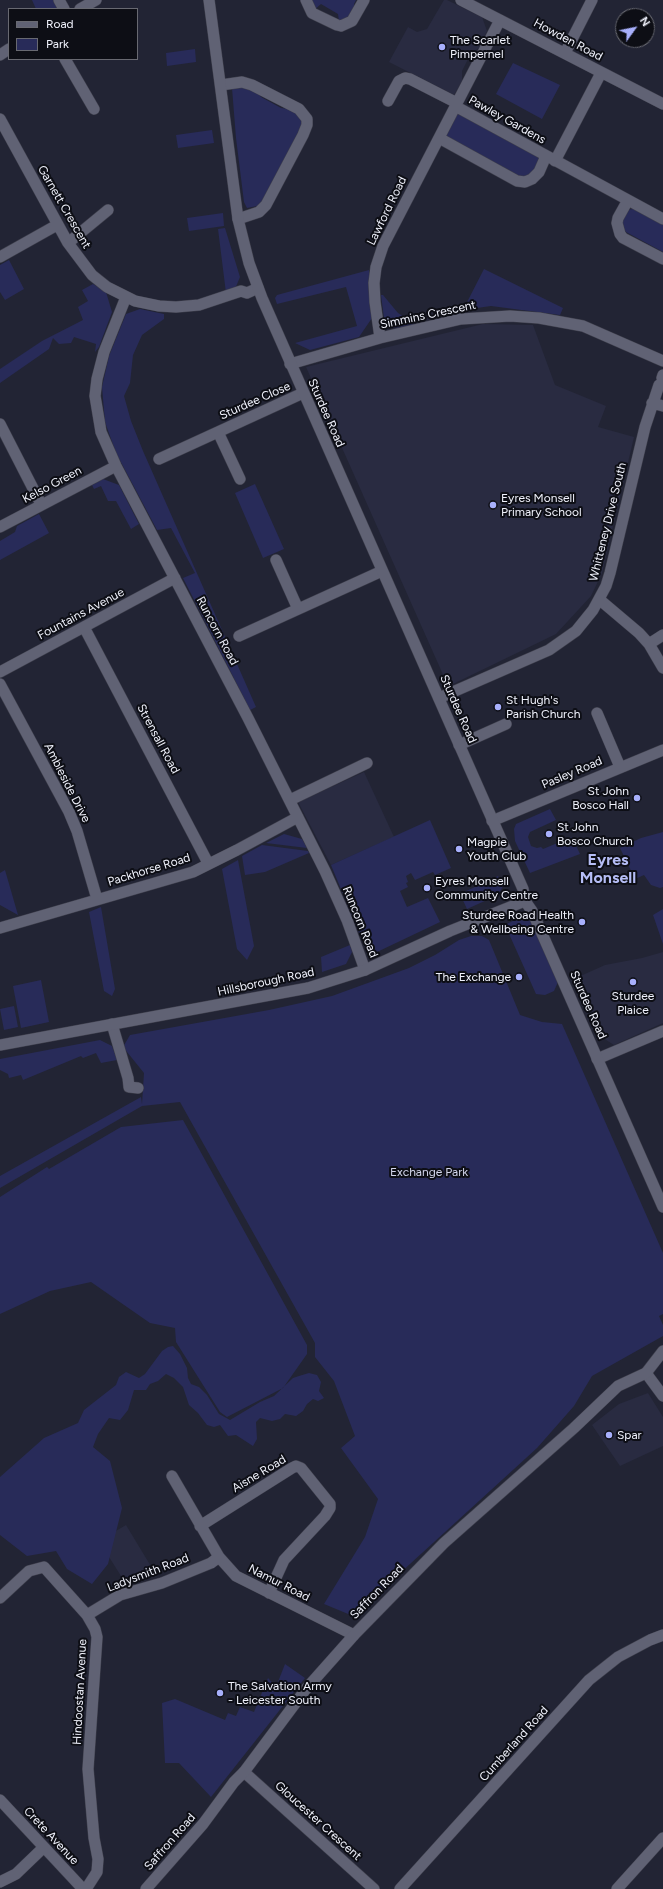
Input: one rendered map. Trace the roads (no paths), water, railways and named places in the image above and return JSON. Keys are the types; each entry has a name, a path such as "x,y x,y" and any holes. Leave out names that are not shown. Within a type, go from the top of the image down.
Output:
{"street":[{"path":"82,8 96,0"},
{"name":"Sturdee Road","path":"209,0 238,218 258,288 290,364 439,698 522,889 525,902 532,910 597,1059 661,1195 663,1207"},
{"path":"306,0 312,13 337,26 341,26 352,21 364,0"},
{"name":"Howden Road","path":"461,0 663,104"},
{"path":"565,53 592,0"},
{"name":"Lawford Road","path":"380,338 374,295 374,283 378,258 389,231 500,20"},
{"path":"66,60 94,109"},
{"name":"Pawley Gardens","path":"439,138 521,182 525,182 532,179 550,158 601,73"},
{"path":"388,102 399,81 404,78 410,79 456,105"},
{"path":"221,85 242,82 252,85 299,109 307,119 307,125 303,135 266,205 259,212 238,218"},
{"name":"Pawley Gardens","path":"456,105 663,219"},
{"name":"Garnett Crescent","path":"0,119 68,243 92,275 107,287 126,297 159,306 176,307 199,305 241,291 247,293 258,288"},
{"path":"628,200 618,218 617,224 620,234 623,238 663,259"},
{"path":"68,243 108,210"},
{"path":"0,257 57,225"},
{"name":"Runcorn Road","path":"126,297 100,363 95,396 101,432 116,466 290,800 347,920 365,970"},
{"name":"Simmins Crescent","path":"290,364 380,338 461,319 497,316 539,318 583,326 663,361"},
{"name":"Whitteney Drive South","path":"439,698 534,658 564,641 586,620 600,600 610,573 645,427 652,402 661,379"},
{"name":"Sturdee Close","path":"159,459 303,393"},
{"path":"652,402 663,406"},
{"path":"0,424 42,504"},
{"name":"Sturdee Close","path":"218,432 240,479"},
{"name":"Kelso Green","path":"0,527 116,466"},
{"path":"276,560 298,609"},
{"path":"239,636 382,571"},
{"name":"Fountains Avenue","path":"0,672 175,578"},
{"path":"600,600 629,623 649,644 663,668"},
{"name":"Strensall Road","path":"84,627 208,863"},
{"path":"649,644 663,635"},
{"name":"Ambleside Drive","path":"0,684 69,812 77,831 97,899"},
{"path":"597,713 620,767"},
{"path":"459,745 506,724"},
{"name":"Pasley Road","path":"492,822 663,750"},
{"path":"290,800 367,763"},
{"name":"Packhorse Road","path":"0,928 178,877 237,850 298,817"},
{"name":"Hillsborough Road","path":"0,1045 308,988 365,970 450,931 525,902"},
{"path":"112,1024 128,1078 130,1090"},
{"path":"597,1059 663,1031"},
{"name":"Saffron Road","path":"146,1889 202,1824 234,1782 244,1772 306,1690 354,1635 444,1543 574,1428 618,1386 646,1373 663,1351"},
{"path":"646,1373 663,1396"},
{"name":"Aisne Road","path":"200,1526 292,1468 296,1466 301,1468 330,1504 330,1508 325,1516 284,1560 269,1593"},
{"name":"Namur Road","path":"172,1476 219,1557 236,1576 354,1635"},
{"name":"Ladysmith Road","path":"87,1615 120,1595 162,1583 211,1563 219,1557"},
{"name":"Hindoostan Avenue","path":"0,1598 29,1571 44,1567 87,1615 97,1637 88,1769 94,1838 98,1859 97,1872 85,1889"},
{"name":"Cumberland Road","path":"400,1889 589,1680 618,1657 650,1640 663,1635"},
{"name":"Gloucester Crescent","path":"244,1772 374,1889"},
{"name":"Crete Avenue","path":"0,1800 44,1848 85,1889"},
{"path":"617,1889 663,1838"},
{"path":"0,1882 16,1874 44,1848"}],"place":[{"name":"The Scarlet Pimpernel","path":"442,47"},
{"name":"Eyres Monsell Primary School","path":"493,505"},
{"name":"St Hugh's Parish Church","path":"498,707"},
{"name":"St John Bosco Hall","path":"637,798"},
{"name":"St John Bosco Church","path":"549,834"},
{"name":"Magpie Youth Club","path":"459,849"},
{"name":"Eyres Monsell Community Centre","path":"427,888"},
{"name":"Sturdee Road Health & Wellbeing Centre","path":"582,922"},
{"name":"The Exchange","path":"519,977"},
{"name":"Sturdee Plaice","path":"633,982"},
{"name":"Spar","path":"609,1435"},
{"name":"The Salvation Army - Leicester South","path":"220,1693"}],"district":[{"name":"Eyres Monsell","path":"608,869"}],"park label":[{"name":"Exchange Park","path":"429,1172"}]}
